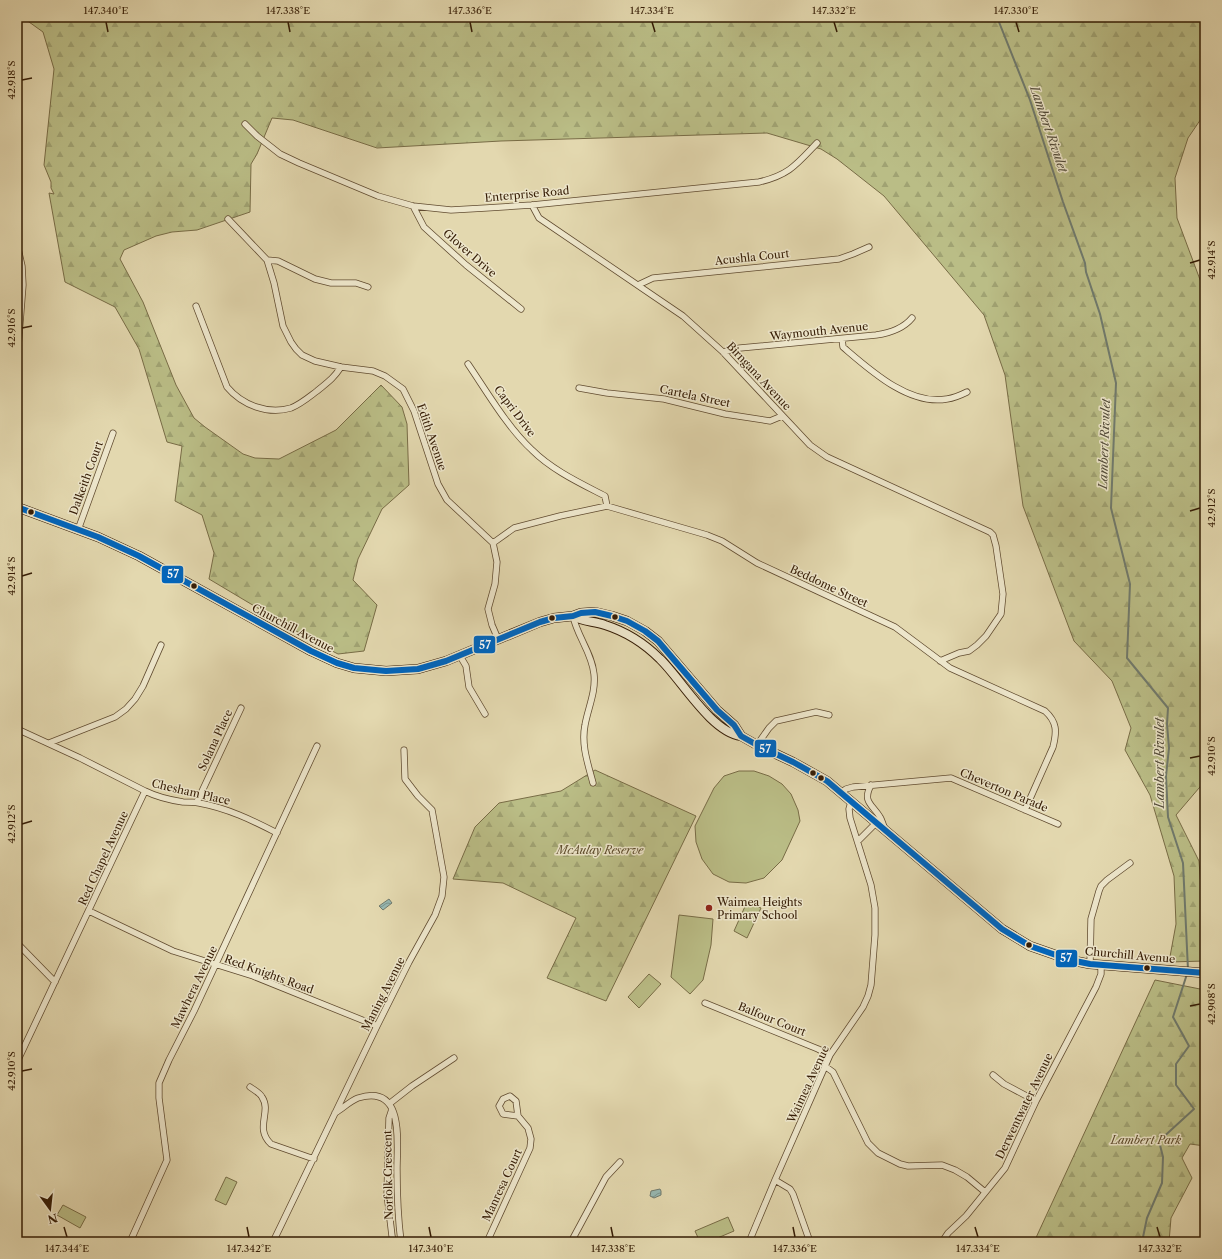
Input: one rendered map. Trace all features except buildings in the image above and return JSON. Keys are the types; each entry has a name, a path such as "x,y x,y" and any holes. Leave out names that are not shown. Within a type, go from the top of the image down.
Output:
{"street":[{"name":"Enterprise Road","path":"245,124 257,136 280,154 378,196 413,206 451,210 532,205 759,182 776,177 794,168 817,143"},
{"name":"Birngana Avenue","path":"532,205 539,218 683,316 723,352 810,445 827,457 990,532 993,535 1003,594 1000,614 990,630 970,651 959,653 940,661"},
{"name":"Glover Drive","path":"413,206 424,227 466,265 521,309"},
{"name":"Edith Avenue","path":"228,219 266,260 274,283 283,326 291,342 302,355 315,362 373,371 385,376 402,389 414,411 438,484 447,500 493,544"},
{"path":"17,244 22,266 23,285 17,361"},
{"name":"Acushla Court","path":"638,285 653,278 839,258 869,247"},
{"path":"266,260 278,261 315,279 331,283 356,283 368,287"},
{"path":"196,306 227,387 232,393 251,405 265,410 292,408 334,378 341,367"},
{"name":"Waymouth Avenue","path":"723,352 740,348 890,333 907,324 912,318"},
{"path":"842,339 843,347 882,380 917,396 926,399 947,399 967,392"},
{"name":"Capri Drive","path":"468,364 516,432 532,451 549,464 605,496 607,506"},
{"name":"Cartela Street","path":"579,388 607,393 664,399 725,414 770,421 782,416"},
{"name":"Dalkeith Court","path":"78,530 113,433"},
{"name":"Beddome Street","path":"493,544 514,528 607,506 707,535 722,541 757,563 895,627 950,668 1045,711 1052,718 1056,736 1053,747 1025,810"},
{"name":"Churchill Avenue","path":"17,507 105,540 139,556 285,637 337,663 354,668 386,672 418,668 460,656 540,622 554,618 595,612 612,616 627,621 658,641 717,710 734,725 741,736"},
{"path":"493,544 497,562 488,609 492,625 498,639"},
{"path":"573,616 578,633 588,652 594,671 595,680 593,693 584,726 584,748 593,783"},
{"name":"Churchill Avenue","path":"573,616 580,620 604,624 619,630 640,642 660,659 708,716 733,735 741,736 757,746 793,762 821,778 841,793 875,824 1002,929 1030,946 1070,960 1101,966 1182,970 1205,973"},
{"path":"50,743 116,717 126,709 136,699 162,644"},
{"path":"460,656 466,666 470,687 485,714"},
{"name":"Solana Place","path":"197,802 240,708"},
{"path":"757,746 768,728 776,721 816,712 829,714"},
{"path":"17,728 100,767 145,791"},
{"name":"Mawhera Avenue","path":"130,1242 168,1160 159,1098 159,1084 317,746"},
{"name":"Maning Avenue","path":"273,1242 377,1026 409,962 435,915 442,896 444,877 432,810 418,796 405,779 404,750"},
{"name":"Cheverton Parade","path":"841,793 846,789 853,787 951,778 1058,824"},
{"path":"871,785 868,791 868,802 880,817 886,832"},
{"name":"Chesham Place","path":"145,791 168,799 184,802 197,802 227,810 250,819 277,833"},
{"name":"Red Chapel Avenue","path":"17,1062 145,791"},
{"name":"Waimea Avenue","path":"749,1242 830,1055 863,1007 871,985 875,935 875,908 871,885 850,818 849,809 851,802"},
{"path":"858,841 875,824"},
{"path":"1090,964 1091,919 1099,891 1101,886 1107,880 1130,863"},
{"name":"Red Knights Road","path":"89,911 173,951 253,976 377,1026"},
{"path":"17,943 55,982"},
{"name":"Derwentwater Avenue","path":"942,1242 948,1233 966,1216 1005,1168 1036,1101 1096,987 1101,974 1101,966"},
{"name":"Balfour Court","path":"705,1003 830,1055"},
{"path":"335,1114 357,1099 372,1096 383,1098 390,1107 412,1086 454,1058"},
{"path":"826,1067 833,1072 868,1143 878,1153 900,1164 908,1166 942,1165 967,1177 985,1192"},
{"path":"993,1075 1004,1084 1036,1101"},
{"path":"250,1087 262,1096 266,1104 263,1130 266,1139 271,1144 314,1158"},
{"name":"Norfolk Crescent","path":"390,1107 387,1194 394,1242"},
{"name":"Norfolk Crescent","path":"390,1107 396,1117 398,1126 397,1200 401,1242"},
{"name":"Manresa Court","path":"487,1242 530,1148 531,1139 528,1128 518,1116"},
{"path":"572,1242 606,1177 620,1162"},
{"path":"775,1180 790,1189 793,1194 810,1242"}],"green space":[{"path":"22,17 1205,17 1205,113 1188,138 1175,178 1177,218 1205,293 1205,781 1176,815 1199,861 1205,961 1169,962 1176,924 1174,876 1150,795 1125,750 1131,728 1112,681 1074,641 1023,506 1005,375 984,315 884,196 837,159 821,149 767,133 501,141 377,148 293,120 272,118 257,154 251,164 250,212 197,230 172,232 156,236 124,250 120,259 143,302 176,385 194,418 243,454 255,458 279,459 336,430 381,385 402,407 407,424 409,485 382,509 358,559 353,580 377,605 364,651 338,654 313,641 209,579 214,553 202,515 175,501 182,446 167,442 139,349 115,307 65,282 49,193 54,194 44,165 54,69 43,32"},
{"name":"McAulay Reserve","path":"595,770 696,816 606,1001 547,978 576,918 503,883 453,879 475,827 499,803 561,791"},
{"path":"739,771 754,771 769,776 782,784 791,794 798,810 800,821 782,860 764,878 746,883 729,882 713,874 702,859 696,842 695,826 714,788 724,776"},
{"path":"747,902 761,908 747,938 734,931"},
{"path":"679,915 713,919 711,945 703,980 690,994 671,977"},
{"path":"649,974 661,984 639,1008 628,997"},
{"name":"Lambert Park","path":"1155,980 1205,990 1205,1146 1190,1144 1182,1158 1192,1178 1171,1218 1169,1242 1034,1242"},
{"path":"226,1177 237,1182 226,1205 215,1200"},
{"path":"63,1205 86,1217 80,1228 57,1215"},
{"path":"728,1217 734,1231 708,1242 700,1242 695,1231"}],"water":[{"path":"389,899 392,903 383,910 379,906"},
{"path":"660,1189 661,1195 654,1198 650,1196 651,1191"}],"waterway":[{"name":"Lambert Rivulet","path":"997,17 1030,100 1063,202 1085,263 1086,272 1100,314 1116,383 1111,508 1130,584 1127,658 1168,708 1167,724 1169,748 1166,776 1168,817 1183,863 1188,970"},
{"name":"Lambert Rivulet","path":"1142,1242 1147,1218 1162,1183 1163,1157 1159,1141 1194,1109 1176,1085 1176,1064 1189,1046 1173,1017 1187,974"}],"transit line":[{"name":"57","path":"17,507 98,537 139,556 311,651 337,663 354,668 386,671 418,669 446,661 540,622 554,618 573,616 581,613 595,612 627,621 645,631 658,641 717,710 734,725 741,736 827,781 1002,929 1030,946 1070,960 1090,964 1205,973"}],"place":[{"name":"Waimea Heights Primary School","path":"709,908"}]}
